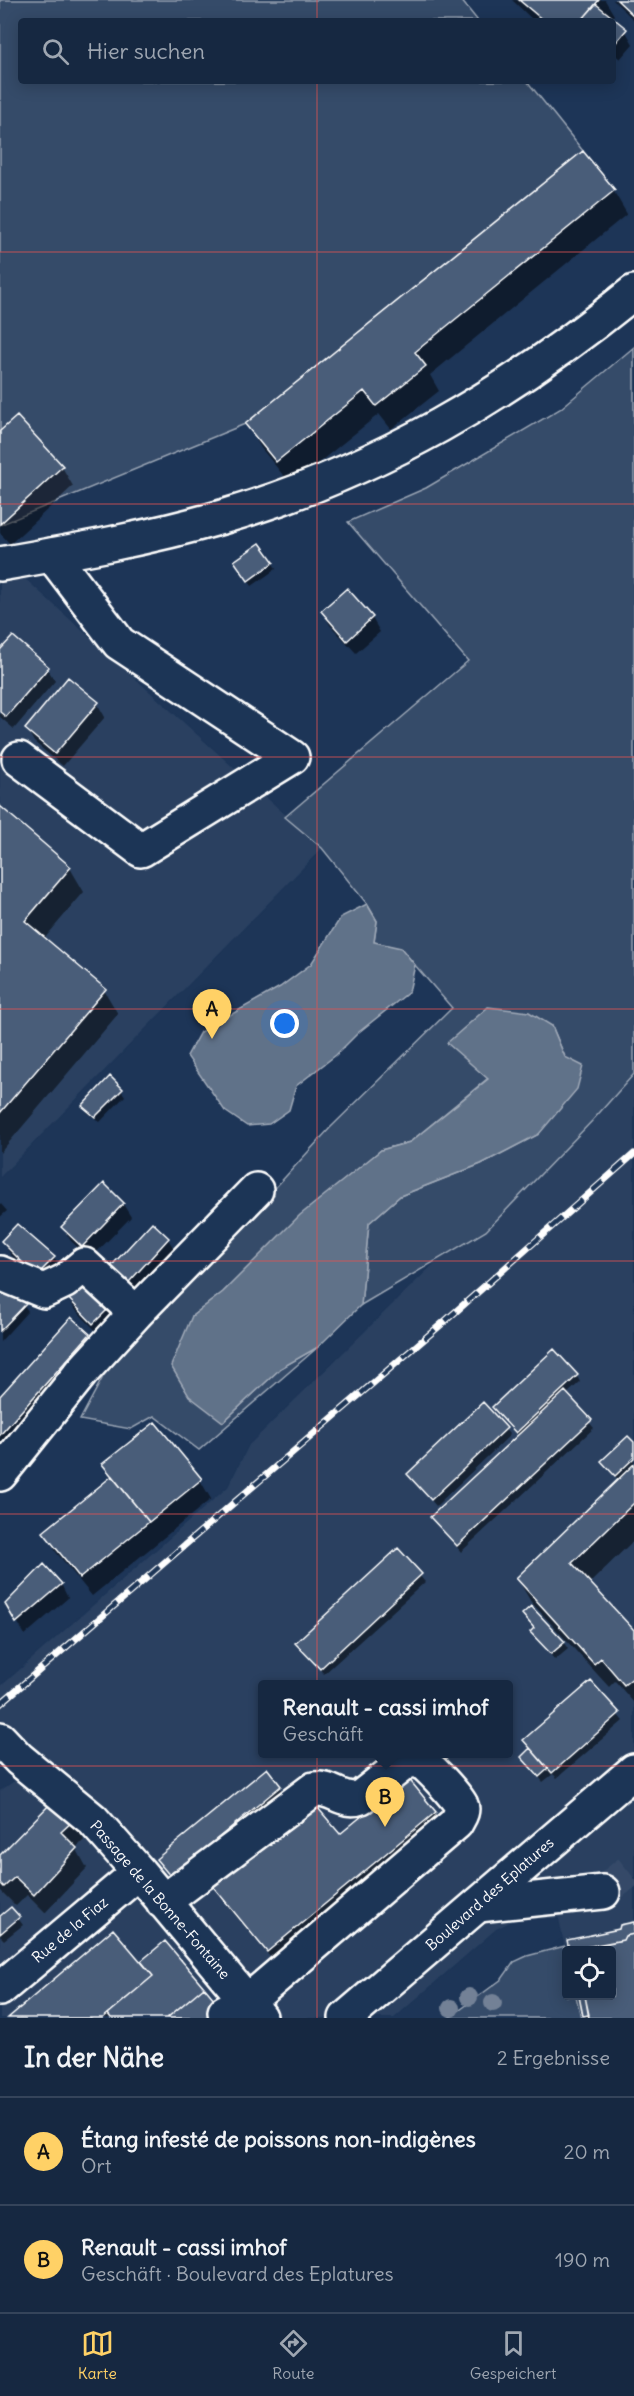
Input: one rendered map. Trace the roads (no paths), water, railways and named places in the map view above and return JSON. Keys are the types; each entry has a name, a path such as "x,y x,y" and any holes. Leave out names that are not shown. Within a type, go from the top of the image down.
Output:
{"main road":[{"path":"2,561 52,555 134,540 223,517 354,468 419,438 481,403 536,368 634,292"},
{"path":"19,759 141,850 292,757 119,643 52,555"},
{"path":"0,1474 81,1373 256,1190"},
{"path":"0,1273 44,1291 64,1281 84,1265 136,1313"},
{"name":"Passage de la Bonne-Fontaine","path":"0,1739 19,1759 93,1820 163,1902 244,2010"},
{"path":"163,1902 314,1790 323,1788 345,1800 361,1797 403,1764 411,1760 419,1760 428,1766 461,1805 462,1814 456,1823 244,2010"},
{"name":"Boulevard des Eplatures","path":"346,2018 634,1771"},
{"name":"Rue de la Fiaz","path":"0,1989 139,1872"},
{"path":"478,1905 603,1892"}],"tunnel":[{"path":"603,1892 634,1867"}],"railway":[{"path":"0,1704 444,1322 634,1154"}],"place":[{"name":"Étang infesté de poissons non-indigènes","path":"212,1039"},
{"name":"Renault - cassi imhof","path":"385,1827"}]}
